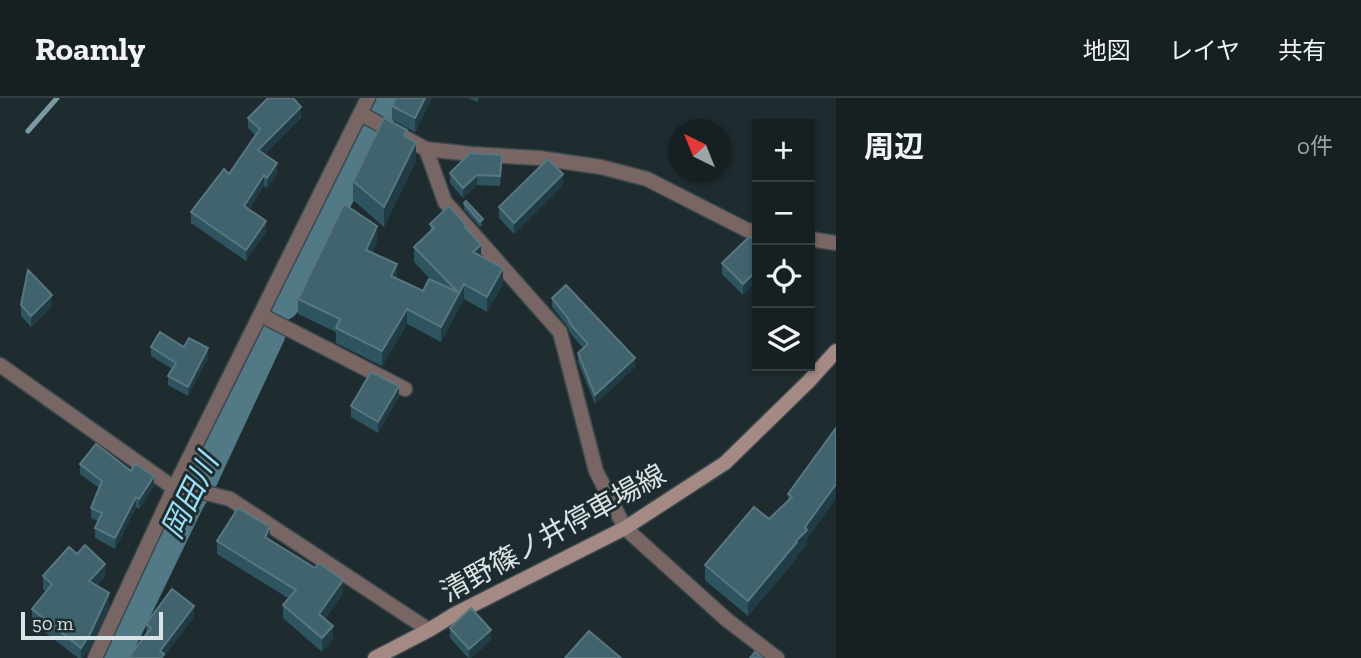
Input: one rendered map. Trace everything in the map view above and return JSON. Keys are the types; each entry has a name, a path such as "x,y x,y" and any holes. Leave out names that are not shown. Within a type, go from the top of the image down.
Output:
{"main road":[{"name":"清野篠ノ井停車場線","path":"374,658 625,528 725,463 836,351"}],"street":[{"path":"95,658 174,488 261,315 370,119 368,98"},
{"path":"370,119 426,149 539,158 601,167 647,179 752,230"},
{"path":"426,149 445,202 560,332 596,471 625,528 727,620 778,658"},
{"path":"815,240 836,243"},
{"path":"261,315 405,389"},
{"path":"0,365 174,488 196,490 230,499 429,630"}],"building":[{"path":"268,98 293,98 301,107 258,150 277,163 267,178 264,175 244,206 266,221 246,250 191,212 224,169 229,174 260,129 248,118"},
{"path":"396,98 425,98 415,118 392,106"},
{"path":"384,118 407,130 404,136 416,142 384,207 353,181"},
{"path":"470,153 502,155 500,176 477,175 463,188 450,173"},
{"path":"548,159 563,174 514,223 499,207"},
{"path":"466,201 483,219 480,222 464,203"},
{"path":"344,204 377,226 366,250 397,264 391,276 423,291 429,279 458,292 414,247 434,228 430,224 449,206 481,245 473,252 503,268 487,297 464,284 441,327 407,309 382,351 336,328 340,319 298,299"},
{"path":"750,236 752,275 743,284 722,263"},
{"path":"28,270 52,295 31,316 21,305"},
{"path":"566,285 635,358 595,395 578,353 588,344 552,298"},
{"path":"160,332 184,347 189,338 208,348 188,387 168,376 176,363 151,347"},
{"path":"371,372 399,386 378,422 351,406"},
{"path":"836,428 836,484 805,527 807,530 748,601 705,565 754,507 769,519 792,497 788,494"},
{"path":"96,444 131,471 135,464 154,476 139,499 136,497 115,538 95,528 102,513 91,508 102,481 80,464"},
{"path":"238,508 270,527 265,537 315,568 319,563 343,580 319,614 333,626 322,638 283,605 296,590 217,541"},
{"path":"85,545 105,564 89,581 109,593 81,648 32,609 52,584 43,576 69,547 77,554"},
{"path":"172,589 194,606 160,651 164,654 161,658 128,658 151,628 146,624"},
{"path":"471,608 491,630 469,649 450,628"},
{"path":"589,631 621,658 565,658"},
{"path":"755,652 762,658 750,658"}],"waterway":[{"path":"28,131 57,98"},
{"name":"岡田川","path":"283,304 387,98"},
{"name":"岡田川","path":"112,658 189,499 199,484 269,334"}]}
